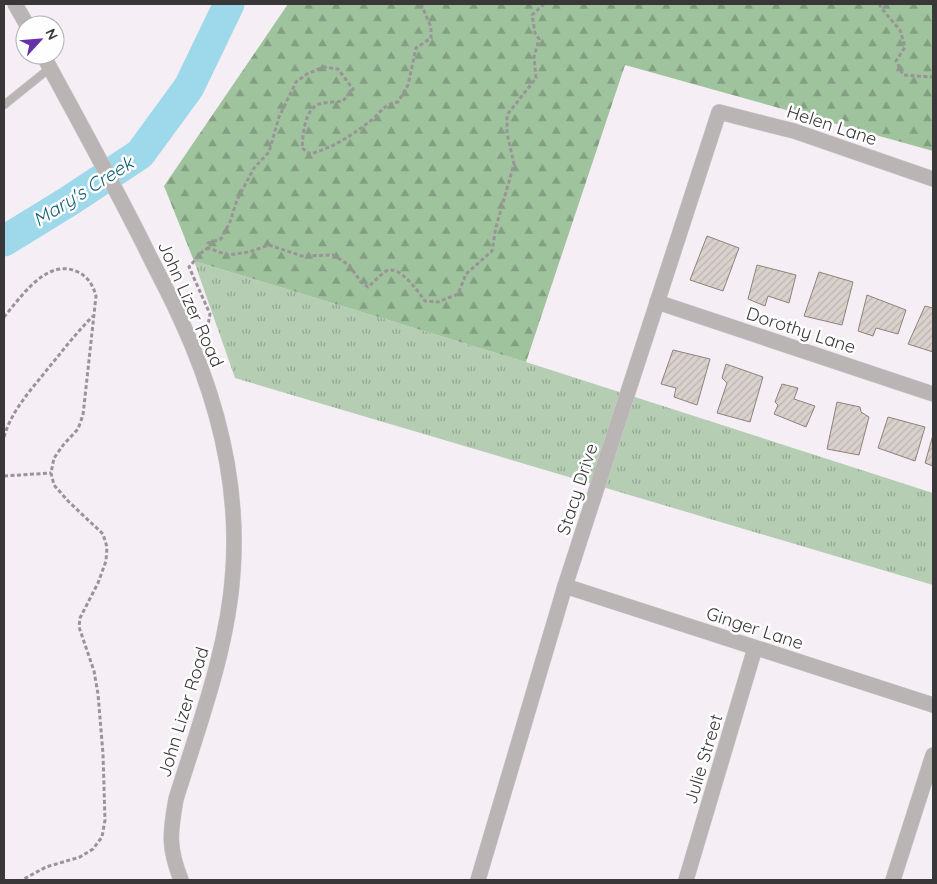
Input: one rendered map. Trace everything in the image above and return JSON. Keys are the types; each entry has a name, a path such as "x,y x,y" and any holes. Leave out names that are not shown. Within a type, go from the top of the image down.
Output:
{"street":[{"path":"15,4 21,15"},
{"name":"John Lizer Road","path":"48,65 124,206 182,321 203,373 226,453 235,537 230,606 222,646 176,799 172,820 170,843 174,862 181,880"},
{"name":"Helen Lane","path":"719,112 794,131 933,179"},
{"name":"Stacy Drive","path":"478,880 565,586 719,112"},
{"name":"Dorothy Lane","path":"657,302 933,394"},
{"name":"Ginger Lane","path":"565,586 933,705"},
{"name":"Julie Street","path":"686,880 756,648"},
{"path":"893,880 933,755"}],"lane":[{"path":"4,105 43,65"}],"path":[{"path":"204,327 208,325 210,314 189,267 208,248 208,243 221,239 254,168 269,152 280,117 296,82 307,74 324,67 338,69 353,89 343,101 318,104 310,112 302,148 310,154 323,151 344,140 371,121 388,103 398,102 408,85 416,48 431,38 431,26 421,4"},
{"path":"208,248 228,255 249,252 269,245 302,256 333,255 350,265 361,282 368,287 388,270 394,270 411,282 425,301 438,302 458,294 466,274 492,251 496,227 514,164 506,133 507,115 536,78 534,57 539,40 535,33 532,15 544,4"},
{"path":"879,4 900,30 905,48 896,61 903,75 933,77"},
{"path":"4,317 30,287 46,274 55,270 66,268 76,271 85,276 93,285 96,296 83,416 78,429 54,458 51,473 54,485 103,534 107,547 106,560 98,583 80,618 79,626 94,671 98,694 103,754 105,820 102,837 93,849 80,857 46,867 22,880"},
{"path":"4,437 8,423 18,406 75,335 93,316"},
{"path":"4,476 51,473"}],"green space":[{"path":"288,4 933,4 933,151 625,65 526,362 194,261 164,186"},
{"path":"194,261 526,362 933,493 933,585 235,378"}],"building":[{"path":"707,236 739,248 723,291 690,280"},
{"path":"757,265 796,275 789,303 768,296 765,306 748,299"},
{"path":"819,272 853,282 842,325 804,316"},
{"path":"867,295 906,310 898,334 876,328 873,336 858,331"},
{"path":"925,306 933,308 933,352 908,344"},
{"path":"673,350 710,359 697,405 674,397 676,388 661,384"},
{"path":"726,364 763,377 750,422 717,413 727,383 722,378"},
{"path":"782,384 798,388 794,399 815,406 806,427 774,414 778,405 775,402"},
{"path":"837,402 860,407 861,412 869,417 859,455 827,449"},
{"path":"888,417 925,427 915,461 878,448"},
{"path":"933,435 933,466 925,463"}],"waterway":[{"name":"Mary's Creek","path":"4,241 140,154 189,87 229,4"}]}
